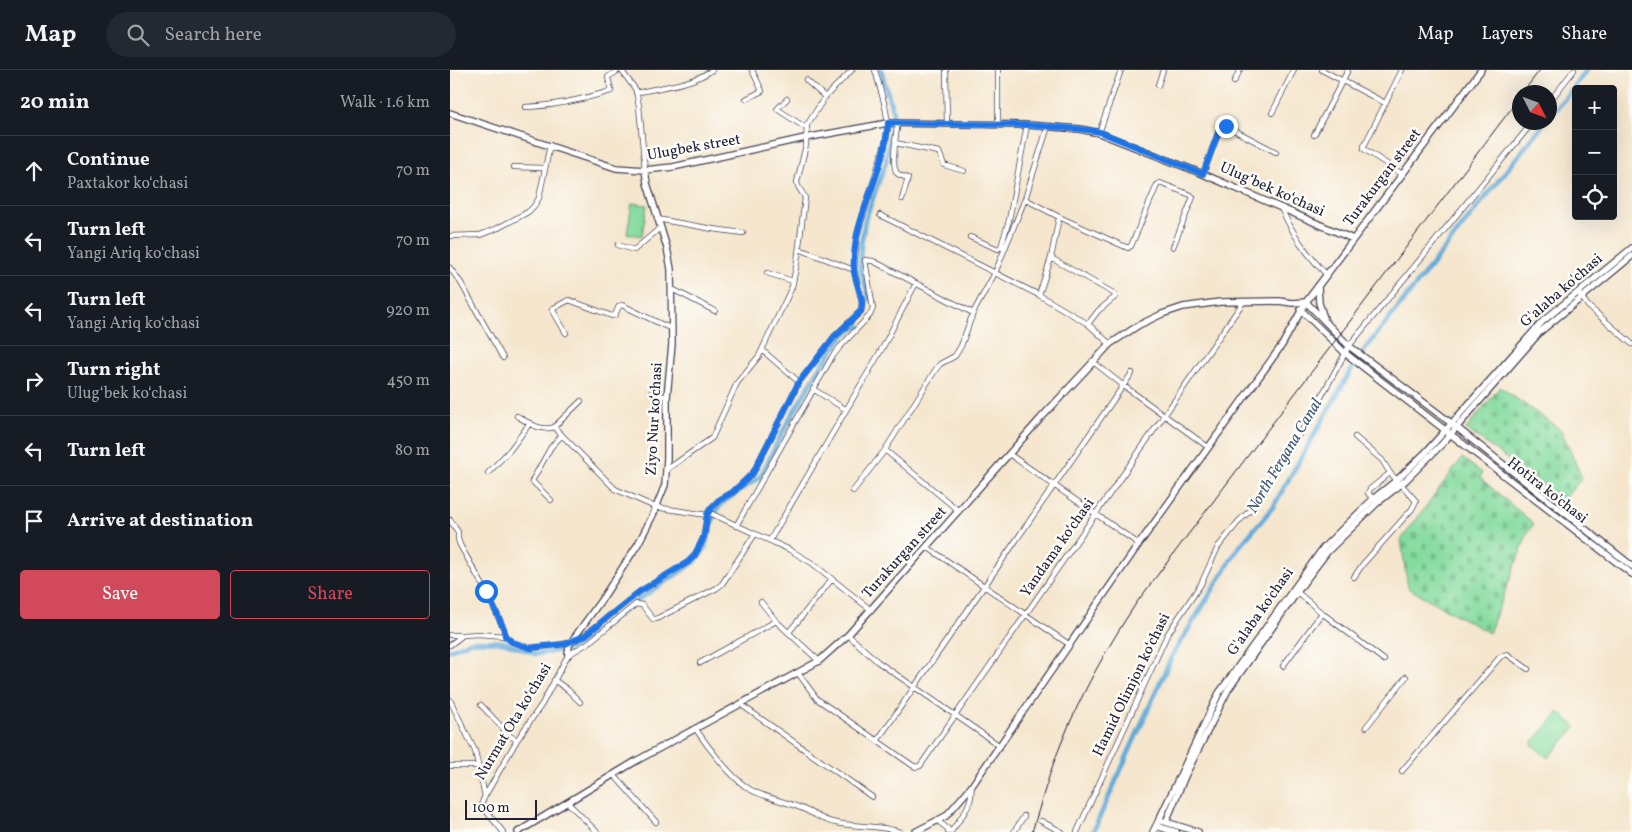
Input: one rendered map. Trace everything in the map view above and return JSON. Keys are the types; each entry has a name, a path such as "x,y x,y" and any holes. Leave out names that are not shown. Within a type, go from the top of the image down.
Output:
{"main road":[{"name":"Turakurgan street","path":"915,832 946,816 970,787 1139,544 1282,344 1306,302 1481,70"},
{"name":"Ulugbek street","path":"450,113 616,168 645,170 673,167 805,138 888,123"},
{"name":"Ulugʻbek koʻchasi","path":"888,123 1027,125 1100,132 1203,174 1352,239"},
{"name":"Ziyo Nur koʻchasi","path":"570,642 604,596 638,544 653,515 665,485 667,397 672,328 671,269 668,248 657,219 645,170"},
{"name":"G'alaba ko'chasi","path":"1164,828 1219,694 1300,578 1329,541 1399,482 1438,443 1451,434 1540,332 1632,248"},
{"name":"G'alaba ko'chasi","path":"1438,443 1451,423 1534,330 1632,256"},
{"path":"1318,286 1319,303 1326,322"},
{"name":"Turakurgan street","path":"518,832 695,728 819,661 848,635 871,610 1092,361 1110,344 1139,325 1162,314 1183,308 1220,302 1306,302"},
{"name":"Hotira ko'chasi","path":"1306,302 1349,346 1368,362 1451,423 1632,566"},
{"path":"1292,303 1302,310"},
{"name":"Hotira ko'chasi","path":"1302,310 1345,353 1632,574"},
{"name":"G'alaba ko'chasi","path":"1156,826 1204,730 1228,690 1297,592 1334,545 1375,501"},
{"path":"568,655 570,642"},
{"path":"1156,826 1176,832"},
{"path":"1164,828 1198,832"}],"street":[{"path":"526,107 575,100 609,91 612,89 608,77 620,70 632,84 636,93 645,170"},
{"path":"636,93 686,81 712,70"},
{"path":"746,99 762,91 752,70"},
{"path":"666,470 712,438 738,383 756,362 787,298 793,281 799,249 804,198 797,186 797,178 804,151 806,128 825,97 852,70"},
{"path":"450,635 505,636 512,642 530,648 570,642 584,636 639,592 690,560 704,536 709,514 719,500 733,492 753,473 799,382 834,337 861,311 862,302 854,270 857,235 877,175 886,141 888,123 875,70"},
{"path":"946,70 947,125"},
{"path":"998,70 998,125"},
{"path":"1100,132 1121,70"},
{"path":"1158,85 1163,70"},
{"path":"1234,82 1240,70"},
{"path":"1272,114 1294,70"},
{"path":"1322,70 1385,103"},
{"path":"1314,135 1348,70"},
{"path":"1402,70 1364,146 1364,150 1402,174"},
{"path":"1557,93 1574,70"},
{"path":"806,80 825,97"},
{"path":"787,99 777,108 806,128"},
{"path":"898,123 895,143 895,171 908,178 902,199"},
{"path":"970,237 998,249 1001,248 1013,203 1027,125"},
{"path":"852,491 885,450 936,369 940,364 955,356 958,351 972,313 995,273 1025,199 1048,126"},
{"path":"1203,174 1222,126 1226,126 1276,152"},
{"name":"Hamid Olimjon koʻchasi","path":"1077,832 1167,635 1201,584 1218,547 1228,532 1256,505 1309,418 1349,346 1526,130"},
{"path":"895,143 939,152 944,165 964,171"},
{"path":"450,236 480,235 528,212 538,198 550,145"},
{"path":"514,167 544,168"},
{"path":"1025,199 1059,217 1128,248 1134,239 1157,185 1160,183 1166,184 1193,197 1173,247"},
{"path":"1281,208 1297,240 1326,274"},
{"path":"880,215 1039,295 1088,324 1110,344"},
{"path":"1039,295 1051,258 1059,217"},
{"path":"657,219 743,233"},
{"path":"618,245 634,250 660,228"},
{"path":"799,249 854,270"},
{"path":"1051,258 1115,294 1115,297 1098,311 1088,324"},
{"path":"736,526 813,389 840,347 870,315 873,308 864,262 867,260 873,262 972,313"},
{"path":"450,268 461,283 503,358"},
{"path":"767,272 793,281"},
{"path":"770,540 882,347 916,283"},
{"path":"672,290 715,311"},
{"path":"1580,294 1588,306 1632,344"},
{"path":"566,333 552,309 569,300 612,316 622,306 672,328"},
{"name":"Yandama koʻchasi","path":"798,673 817,699 912,765 920,766 1244,301"},
{"path":"762,350 799,382"},
{"path":"1092,361 1208,447"},
{"path":"878,741 1132,373"},
{"path":"813,389 845,409"},
{"path":"651,394 667,397"},
{"path":"517,416 544,429 554,427 581,401"},
{"path":"488,473 510,450 530,423"},
{"path":"554,427 609,485 655,507 717,516 770,540 812,563 871,610"},
{"path":"551,500 532,481 551,447 562,435"},
{"path":"1354,577 1363,564 1412,509 1416,501 1390,473 1382,460 1355,437"},
{"path":"885,450 959,511"},
{"path":"1009,454 1139,544"},
{"path":"1375,501 1368,491 1390,473"},
{"path":"450,520 458,532 460,545 486,591 504,629 505,636"},
{"name":"Nurmat Ota koʻchasi","path":"503,832 494,818 484,810 482,805 485,796 517,740 542,704 568,655 588,643 636,604 642,605 653,619 656,619 717,588 726,579 755,534"},
{"path":"927,547 1070,645"},
{"path":"789,632 832,579"},
{"path":"1297,592 1384,660"},
{"path":"761,602 776,621 819,661"},
{"path":"1283,666 1322,613"},
{"path":"700,663 776,621"},
{"path":"450,645 463,635"},
{"path":"848,635 878,662 1000,746"},
{"path":"1402,772 1500,657 1507,654 1528,669"},
{"path":"1366,727 1406,676"},
{"path":"554,680 580,702"},
{"path":"450,700 475,751 485,796"},
{"path":"740,704 872,797"},
{"path":"481,705 510,736 517,740"},
{"path":"695,728 720,761 749,789 797,806 830,822 885,828 900,832"},
{"path":"450,766 479,766"},
{"path":"614,775 656,822"},
{"path":"938,821 949,832 970,804 972,793 970,787"},
{"path":"568,803 597,832"},
{"path":"1014,832 1024,816"},
{"path":"1041,821 1062,832"}],"green space":[{"path":"632,203 647,205 642,236 627,234"},
{"path":"1500,387 1561,430 1582,478 1563,500 1466,429"},
{"path":"1462,458 1482,473 1480,478 1534,524 1528,532 1489,633 1408,588 1401,540"},
{"path":"1559,712 1576,727 1548,758 1531,744"}],"waterway":[{"path":"870,299 860,268 861,245 865,220 886,162 893,112 881,70"},
{"name":"North Fergana Canal","path":"1557,108 1587,70"},
{"name":"North Fergana Canal","path":"1093,832 1172,656 1239,547 1273,507 1358,358 1539,130"},
{"path":"450,650 469,642 477,641 503,642 536,654 568,649 580,644 636,601 695,562 704,550 718,508 760,477 789,420 819,369 842,337 860,326"}],"railway":[{"path":"1528,85 1540,70"},
{"path":"1032,832 1053,766 1077,707 1115,636 1137,602 1512,108"}],"route":[{"path":"486,591 504,629 505,636 512,642 530,648 565,644 584,636 614,610 688,562 694,556 704,536 707,515 711,508 719,500 733,492 753,473 799,382 834,337 859,315 863,307 854,270 857,235 877,175 886,141 888,123 1027,125 1100,132 1203,174 1220,128 1226,126"}]}
